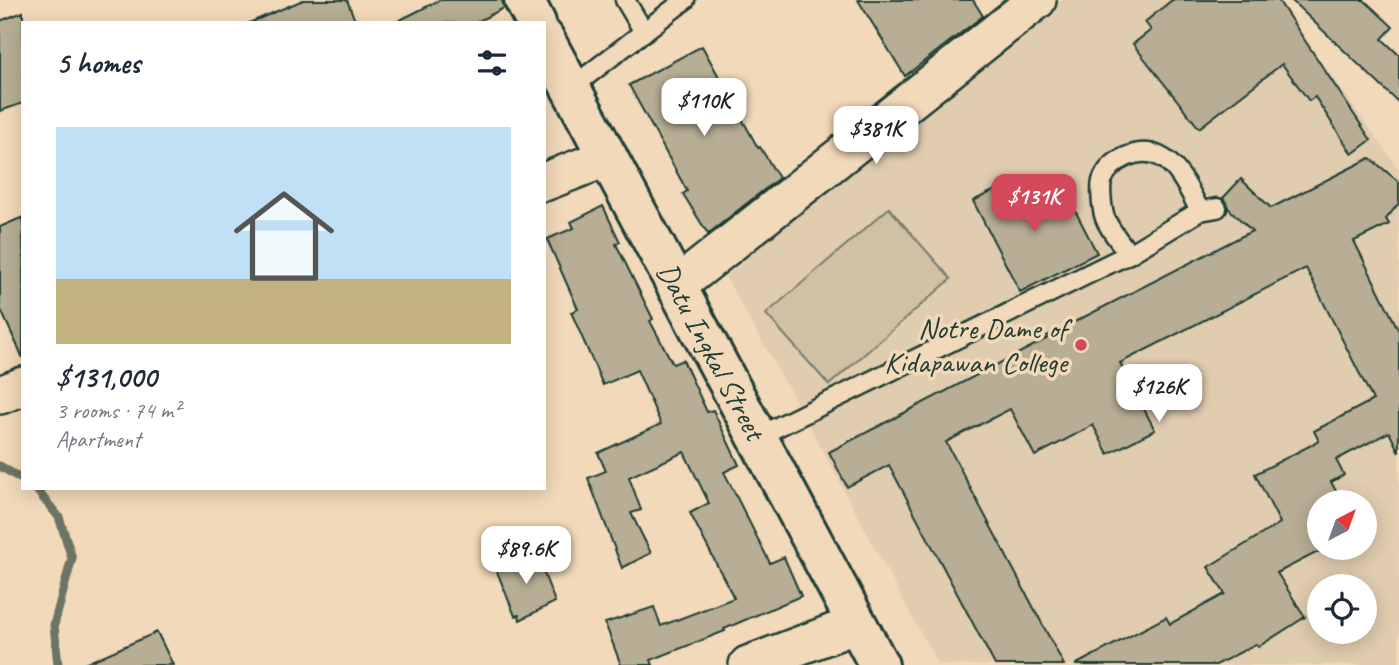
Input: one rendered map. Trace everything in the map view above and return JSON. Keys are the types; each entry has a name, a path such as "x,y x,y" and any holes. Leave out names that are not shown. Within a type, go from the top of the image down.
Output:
{"street":[{"path":"524,0 535,21"},
{"path":"677,286 1017,7"},
{"name":"Datu Ingkal Street","path":"546,42 879,665"},
{"path":"546,181 608,157"},
{"path":"0,395 21,387"},
{"path":"748,665 857,624"}],"lane":[{"path":"625,0 644,32"},
{"path":"571,88 685,0"},
{"path":"757,437 1129,254 1209,210 1162,157 1146,152 1128,156 1111,166 1101,183 1105,218 1129,254"}],"shaded area":[{"name":"Notre Dame of Kidapawan College","path":"1060,0 1276,0 1399,169 1399,665 938,665 803,414 725,276"},
{"path":"889,208 951,279 829,385 766,314"}],"building":[{"path":"303,0 347,0 355,21 254,21"},
{"path":"440,0 502,0 504,8 479,21 398,21"},
{"path":"858,0 973,0 983,16 905,76"},
{"path":"1172,0 1278,0 1371,140 1352,154 1315,97 1309,101 1282,64 1199,128 1133,44 1151,30 1145,22"},
{"path":"1291,0 1364,0 1393,27 1382,39 1399,55 1399,103"},
{"path":"23,12 21,104 0,111 0,21"},
{"path":"702,46 758,148 760,147 779,178 708,234 683,194 687,191 629,85"},
{"path":"1370,158 1399,182 1399,203 1386,219 1389,224 1354,241 1399,331 1399,452 1389,432 1336,460 1344,475 1331,482 1335,490 1307,490 1307,558 1277,573 1305,617 1258,647 1256,644 1216,665 1075,665 1166,617 1170,624 1225,594 1208,567 1280,523 1255,474 1319,441 1314,431 1373,400 1306,268 1120,363 1155,430 1108,454 1093,425 1035,456 1010,409 946,442 1064,665 995,665 889,465 847,487 829,452 1252,231 1228,208 1223,198 1241,179 1271,208"},
{"path":"1015,180 1029,209 1065,191 1097,253 1020,292 973,201"},
{"path":"603,206 620,242 616,244 653,319 650,321 673,364 683,360 707,412 713,410 739,465 724,472 770,563 784,557 801,596 724,629 725,631 651,660 653,665 621,665 605,623 654,607 661,626 734,598 690,513 709,503 684,452 629,477 641,510 631,513 651,553 622,568 588,478 606,471 598,453 661,424 637,370 603,385 571,312 578,309 547,239 574,228 571,222"},
{"path":"21,218 21,354 0,308 0,227"},
{"path":"536,553 555,602 520,620 519,615 515,616 496,569"},
{"path":"157,632 173,665 82,665"}],"waterway":[{"path":"0,466 21,479"},
{"path":"37,490 59,517 72,558 54,625 58,665"}],"place":[{"name":"Notre Dame of Kidapawan College","path":"1081,345"}]}
